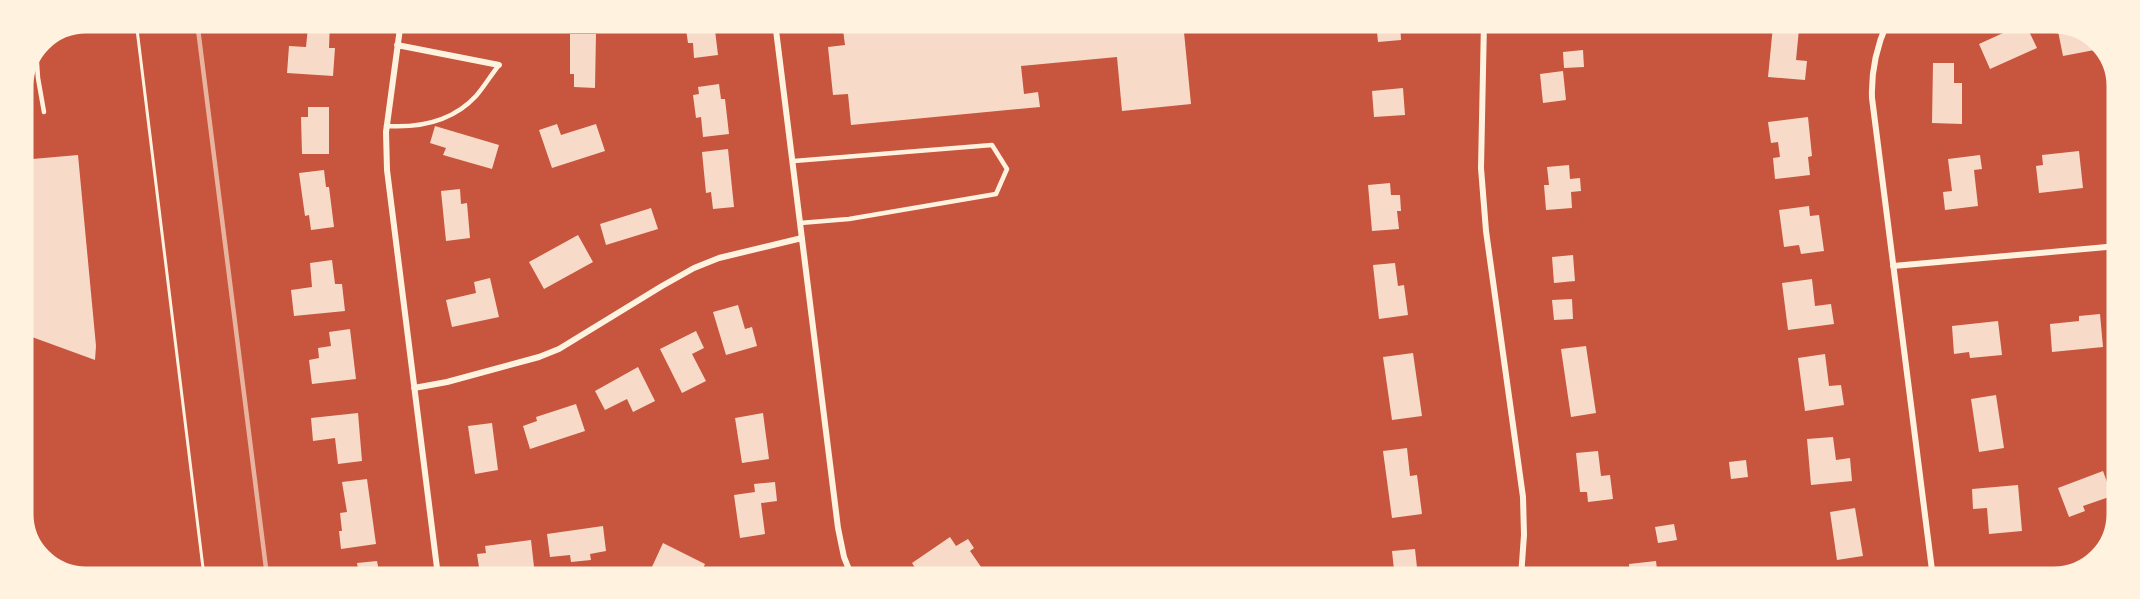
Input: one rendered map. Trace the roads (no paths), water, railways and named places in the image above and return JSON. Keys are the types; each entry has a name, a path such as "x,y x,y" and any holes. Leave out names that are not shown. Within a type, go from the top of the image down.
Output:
{"street":[{"path":"399,32 386,126 387,170 437,568"},
{"path":"776,32 838,528 848,568"},
{"path":"1484,32 1481,168 1486,231 1523,497 1522,568"},
{"path":"1883,32 1877,47 1872,82 1932,568"},
{"path":"397,45 499,65"},
{"path":"414,388 447,382 539,357 559,349 694,268 719,258 802,238"},
{"path":"1893,266 2108,247"}],"lane":[{"path":"37,63 44,112"},
{"path":"386,126 406,127 434,122 459,111 476,96 499,65"},
{"path":"794,161 992,145 1006,169 996,194 849,219 800,223"}],"railway":[{"path":"198,32 266,568"}]}
